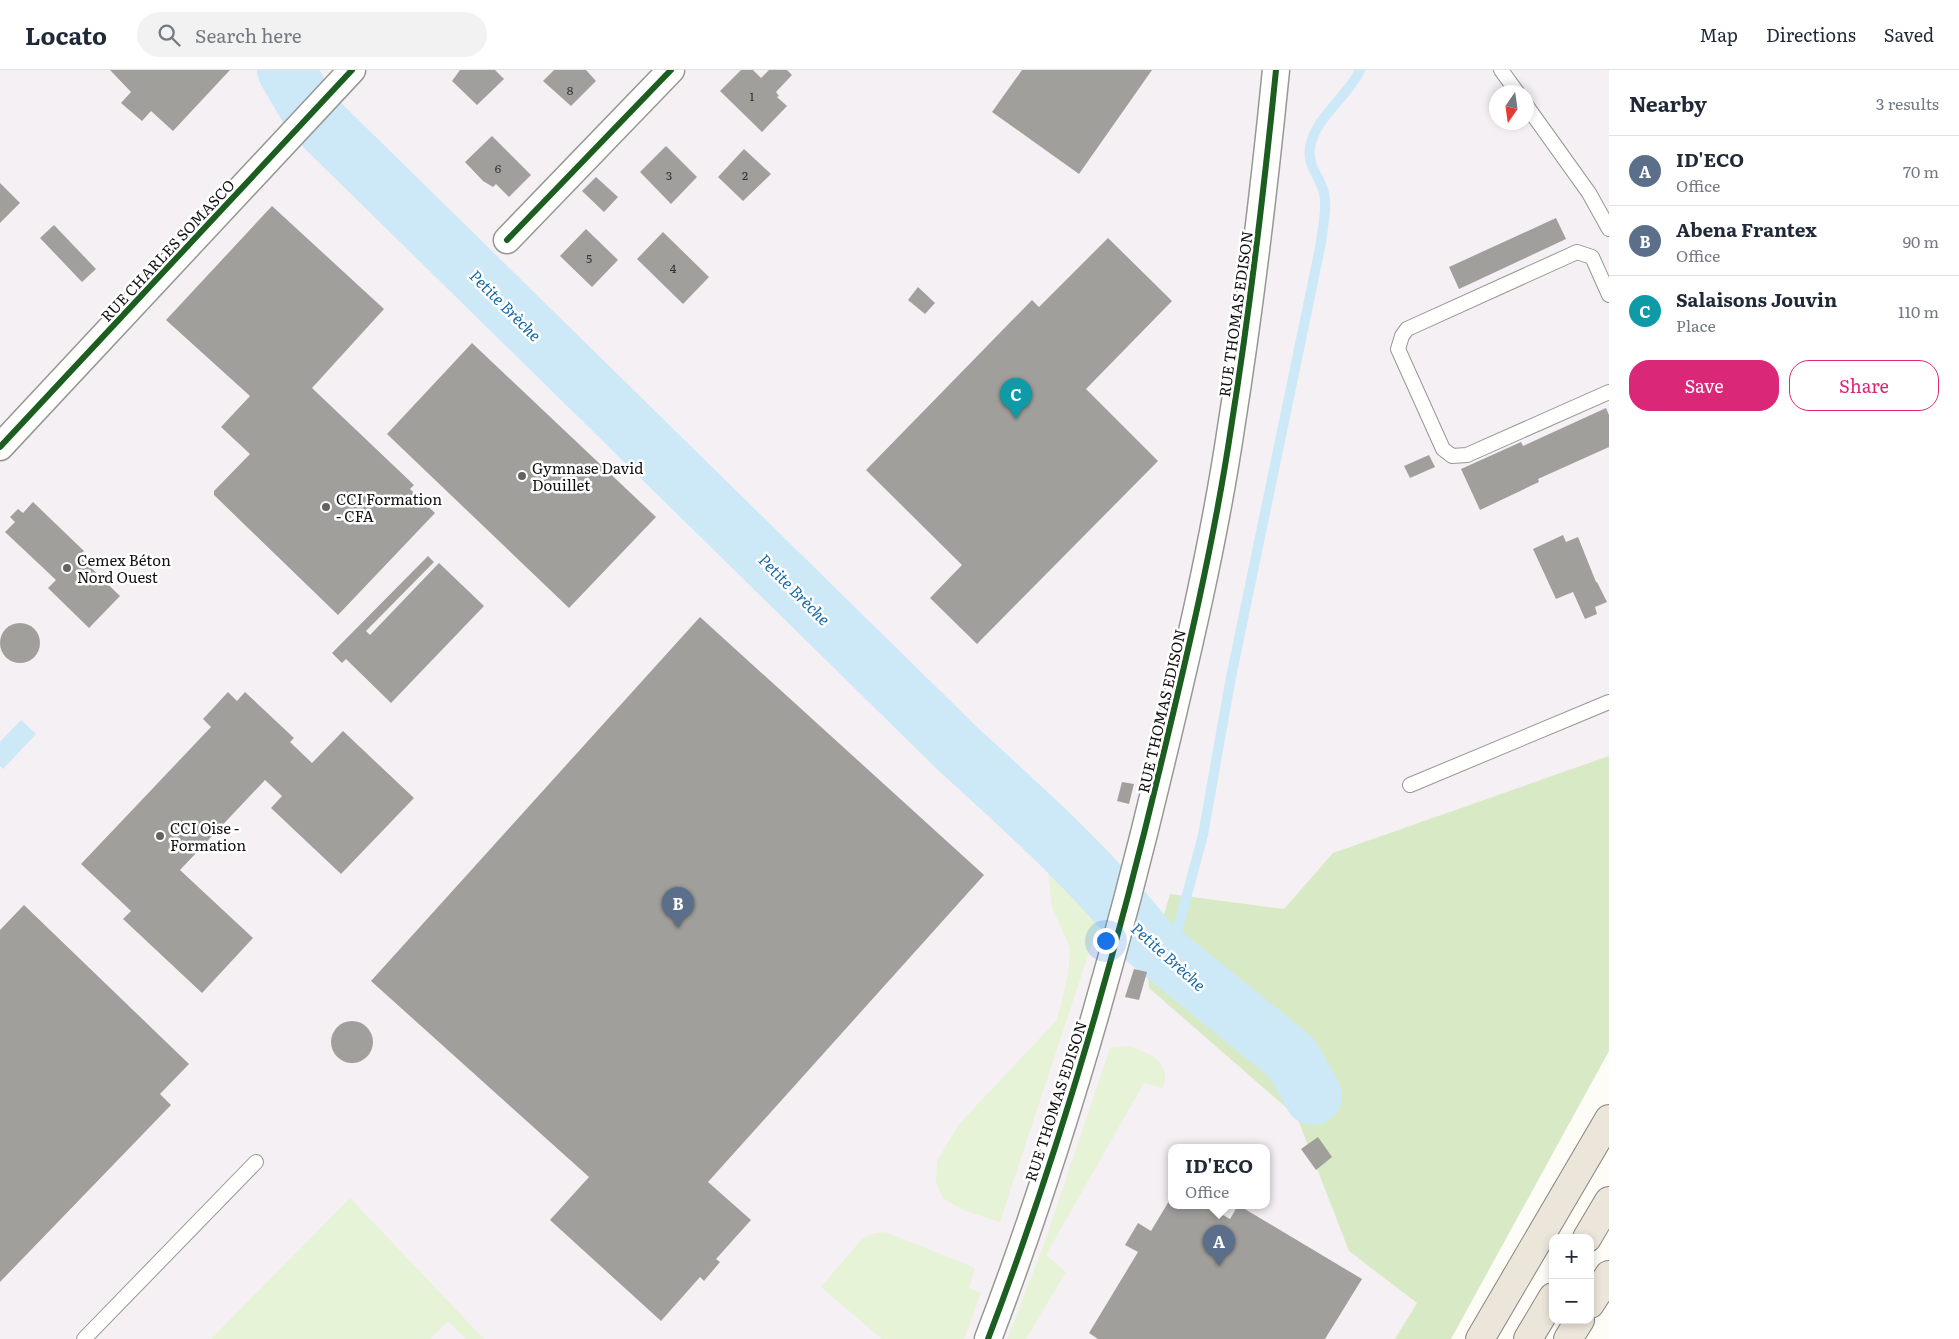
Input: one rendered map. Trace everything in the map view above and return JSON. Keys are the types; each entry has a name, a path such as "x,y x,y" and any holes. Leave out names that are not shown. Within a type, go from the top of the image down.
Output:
{"highway":[{"path":"1480,1339 1609,1119"},
{"path":"1590,1234 1609,1201"},
{"path":"1594,1298 1609,1275"},
{"path":"1528,1339 1549,1304"},
{"path":"1568,1339 1577,1324"}],"street":[{"path":"506,240 671,70"},
{"name":"RUE THOMAS EDISON","path":"988,1339 1076,1079 1116,944 1196,616 1226,459 1250,297 1276,70"},
{"name":"RUE CHARLES SOMASCO","path":"0,447 345,78"}],"lane":[{"path":"1501,70 1512,85"},
{"path":"1534,116 1589,193 1609,229"},
{"path":"1609,295 1592,257 1578,252 1407,329 1402,336 1398,349 1443,449 1452,456 1467,455 1609,392"},
{"path":"1410,785 1609,702"},
{"path":"84,1339 256,1162"}],"shaded area":[{"path":"0,70 1609,70 1609,1051 1589,1086 1423,1339 0,1339"}],"green space":[{"path":"1609,756 1609,1051 1451,1339 1395,1339 1417,1303 1349,1251 1297,1117 1149,988 1147,972 1170,894 1284,909 1333,853"},
{"path":"1047,864 1101,916 1000,1222 963,1210 943,1198 936,1183 937,1161 959,1124 1057,1020 1068,975 1070,948 1052,907"},
{"path":"1129,1046 1151,1056 1162,1065 1165,1079 1163,1088 1144,1083 1046,1255 1066,1272 1026,1339 1007,1339 1043,1247 1110,1048"},
{"path":"350,1198 484,1339 466,1339 448,1321 430,1339 211,1339"},
{"path":"885,1232 975,1268 969,1288 981,1293 964,1339 882,1339 821,1287 862,1239 872,1234"}],"water":[{"path":"21,720 36,734 3,769 0,766 0,742"}],"building":[{"path":"110,70 230,70 173,131 151,111 142,121 121,103 131,92"},
{"path":"460,70 495,70 504,79 477,105 452,81"},
{"path":"554,70 586,70 596,81 571,106 543,81"},
{"path":"741,70 753,70 761,78 769,70 787,70 792,75 776,92 779,96 777,97 787,106 762,132 720,91"},
{"path":"1022,70 1152,70 1079,174 992,112"},
{"path":"492,136 531,175 509,197 496,184 493,187 483,181 465,162"},
{"path":"666,146 697,177 671,204 640,172"},
{"path":"744,149 771,174 743,201 718,177"},
{"path":"596,177 618,197 604,212 582,191"},
{"path":"0,183 20,203 0,223"},
{"path":"272,206 384,309 312,388 414,485 410,489 435,513 338,615 214,495 214,491 250,454 221,427 250,396 166,320"},
{"path":"1556,218 1566,239 1459,289 1449,267"},
{"path":"54,225 96,269 82,282 40,238"},
{"path":"586,229 618,260 592,287 560,256"},
{"path":"663,232 709,277 683,304 637,259"},
{"path":"1108,238 1172,301 1086,389 1158,461 977,644 930,598 962,565 866,470 1032,300 1039,307"},
{"path":"918,287 935,303 925,314 908,300"},
{"name":"Gymnase David Douillet","path":"472,343 656,517 569,608 387,434"},
{"path":"1606,408 1609,415 1609,447 1538,479 1539,482 1480,510 1461,469 1521,442 1523,446"},
{"path":"1429,455 1435,467 1410,478 1404,466"},
{"name":"Cemex Béton Nord Ouest","path":"33,502 84,551 79,556 120,596 89,628 48,588 56,580 5,532 15,522 10,517 18,509 23,513"},
{"path":"1563,535 1566,542 1578,537 1596,582 1607,602 1595,607 1597,614 1585,619 1573,592 1556,599 1533,549"},
{"path":"428,556 434,562 366,631 370,635 439,563 484,606 391,703 346,659 342,663 332,653"},
{"path":"700,617 984,875 708,1182 751,1220 716,1259 720,1262 704,1281 700,1277 661,1321 550,1220 589,1177 371,981"},
{"path":"20,623 34,629 40,643 34,657 20,663 6,657 0,643 6,629"},
{"name":"CCI Oise - Formation","path":"228,692 237,701 245,692 294,738 290,742 312,763 343,731 414,798 341,874 271,808 282,796 265,780 180,870 253,938 202,993 123,919 131,911 81,864 211,727 203,719"},
{"path":"1122,782 1134,784 1129,804 1117,801"},
{"path":"24,905 189,1064 160,1094 171,1105 0,1282 0,930"},
{"path":"1134,969 1147,972 1139,1000 1125,997"},
{"path":"352,1021 367,1027 373,1042 367,1057 352,1063 337,1057 331,1042 337,1027"},
{"path":"1318,1137 1332,1157 1316,1170 1301,1149"},
{"path":"1168,1203 1168,1209 1212,1209 1230,1219 1236,1209 1245,1209 1362,1279 1325,1339 1098,1339 1089,1333 1138,1252 1125,1245 1138,1223 1151,1231"}],"waterway":[{"name":"Petite Brèche","path":"286,70 313,116 960,751 1059,843 1106,891 1149,942 1292,1058 1313,1096"},
{"path":"1170,958 1203,835 1231,677 1321,243 1325,199 1322,187 1310,160 1310,147 1313,136 1325,116 1355,80 1360,70"}],"cycle path":[{"path":"0,447 352,70"},
{"path":"507,240 671,70"},
{"path":"988,1339 1038,1198 1104,984 1124,912 1190,641 1217,513 1238,383 1267,160 1276,70"}],"place":[{"name":"Salaisons Jouvin","path":"1016,419"},
{"name":"Gymnase David Douillet","path":"522,476"},
{"name":"CCI Formation - CFA","path":"326,507"},
{"name":"Cemex Béton Nord Ouest","path":"67,568"},
{"name":"CCI Oise - Formation","path":"160,836"},
{"name":"Abena Frantex","path":"678,928"},
{"name":"ID'ECO","path":"1219,1266"}]}
